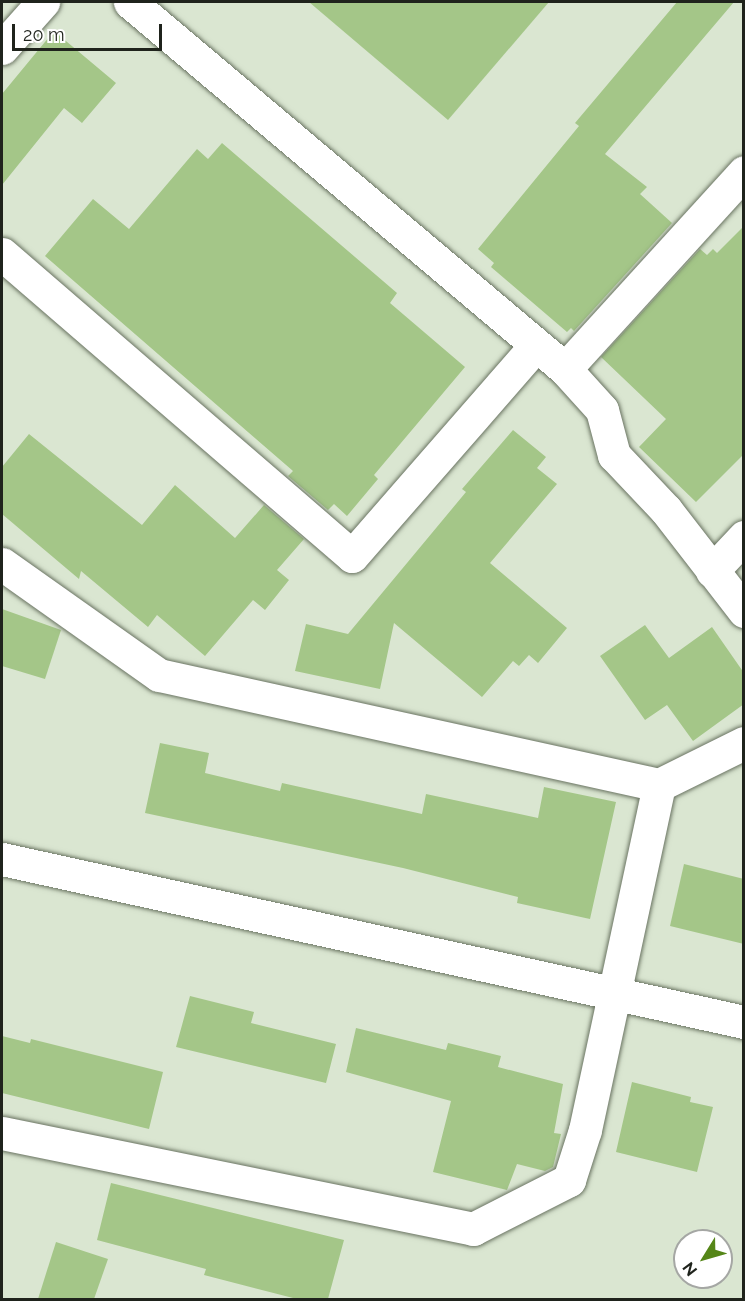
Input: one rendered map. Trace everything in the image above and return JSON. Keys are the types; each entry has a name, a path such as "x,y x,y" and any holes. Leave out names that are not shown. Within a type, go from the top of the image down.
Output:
{"street":[{"path":"2,48 43,2"},
{"path":"130,2 565,369 602,410 614,455 666,510 744,611"},
{"path":"565,369 744,171"},
{"path":"2,254 352,556 536,345"},
{"path":"712,571 744,537"},
{"path":"2,564 159,675 659,785 744,743"},
{"path":"2,1133 473,1229 569,1180 585,1130 659,785"},
{"path":"2,860 612,996 744,1022"}],"building":[{"path":"309,2 549,2 448,120"},
{"path":"677,2 734,2 605,154 647,187 640,194 672,223 574,331 571,328 567,332 491,267 494,263 478,249 579,126 575,123"},
{"path":"54,31 116,83 82,123 64,108 2,185 2,94"},
{"path":"222,143 397,293 390,303 465,367 374,475 378,479 347,516 334,504 328,510 288,476 293,471 45,256 93,199 129,229 197,149 208,159"},
{"path":"744,226 744,454 696,502 639,447 666,419 601,357 700,249 707,255 713,249 717,253"},
{"path":"513,430 546,457 537,468 557,484 490,563 567,628 538,663 529,655 519,666 513,661 482,697 394,623 380,689 295,671 306,624 348,634 466,492 462,489"},
{"path":"29,434 142,525 175,485 235,538 264,505 304,539 277,570 289,580 265,610 253,600 205,656 157,615 148,627 81,571 79,579 2,514 2,467"},
{"path":"2,609 61,630 45,679 2,666"},
{"path":"645,625 669,658 712,627 744,673 744,704 693,741 667,705 645,720 600,656"},
{"path":"160,743 209,753 205,773 280,791 282,783 422,814 426,794 538,818 544,787 616,802 590,919 517,903 518,897 403,868 145,813"},
{"path":"684,864 744,879 744,944 670,926"},
{"path":"190,996 254,1012 251,1023 336,1044 326,1083 176,1047"},
{"path":"356,1028 446,1050 448,1043 501,1056 498,1067 563,1084 554,1133 561,1134 553,1167 545,1171 517,1164 507,1190 433,1172 451,1101 346,1072"},
{"path":"2,1036 30,1043 31,1039 163,1072 149,1129 2,1093"},
{"path":"632,1082 691,1097 690,1102 713,1107 697,1172 616,1152"},
{"path":"111,1183 344,1240 328,1299 297,1299 204,1275 206,1269 97,1240"},
{"path":"56,1242 108,1259 94,1299 38,1299"}]}
